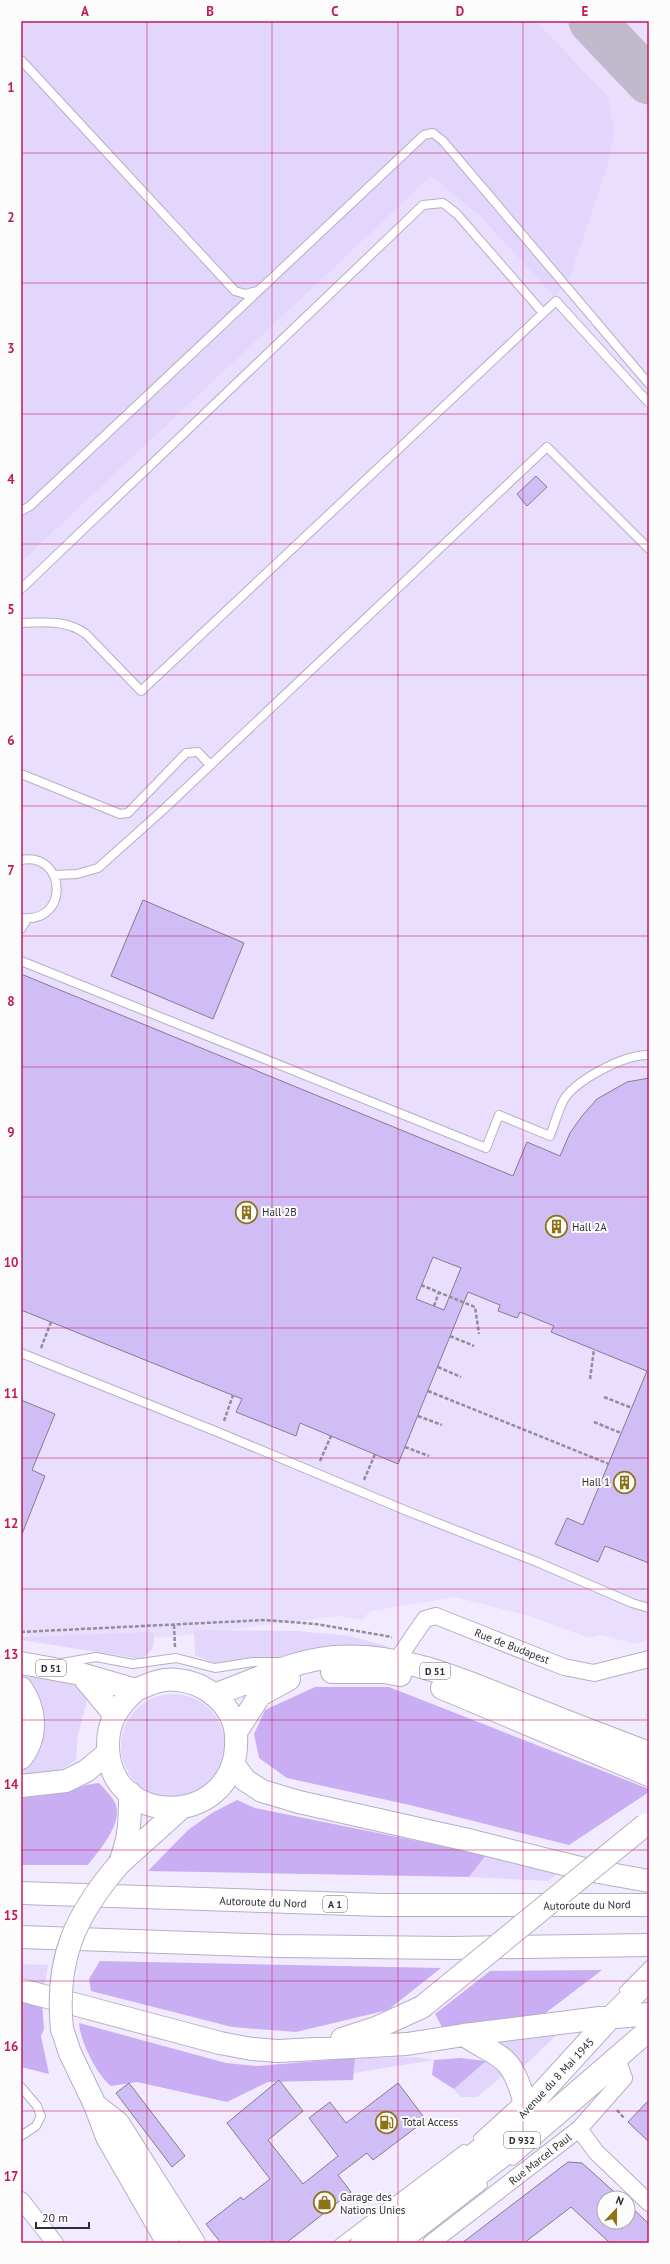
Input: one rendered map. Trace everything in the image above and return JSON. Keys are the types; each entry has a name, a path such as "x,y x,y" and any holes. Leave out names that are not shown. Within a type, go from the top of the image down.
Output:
{"main road":[{"name":"D 51","path":"214,1695 300,1663 335,1657 371,1656 397,1660 458,1678 649,1753"},
{"name":"D 51","path":"21,1663 82,1674 136,1690"},
{"name":"D 51","path":"236,1732 260,1694 286,1680 326,1672 384,1672 428,1682 649,1775"},
{"name":"D 51","path":"82,1674 114,1714"},
{"path":"176,1679 196,1684 214,1695 224,1706 236,1732 237,1749 234,1765 225,1781 213,1794 198,1804 180,1809 162,1808 145,1803 130,1793 119,1782 112,1769 108,1754 108,1734 114,1714 123,1701 136,1690 155,1681 176,1679"},
{"path":"21,1688 30,1704 33,1727 28,1748 21,1758"},
{"path":"21,1786 66,1781 86,1771 108,1754"},
{"path":"234,1765 245,1780 262,1791 284,1798 588,1870 649,1881"},
{"path":"120,1863 128,1844 130,1829 130,1793"},
{"path":"168,2243 107,2137 95,2105 70,2053 62,2029 60,2006 61,1984 72,1938 95,1893 120,1863 180,1809"},
{"path":"302,2049 348,2038 376,2028 422,2007 647,1824"},
{"name":"Autoroute du Nord","path":"21,1893 132,1898 380,1905 649,1905"},
{"path":"21,1937 279,1946 450,1948 649,1945"},
{"name":"Avenue du 8 Mai 1945","path":"362,2243 484,2148 525,2101 611,2008 648,1971"},
{"path":"21,1990 220,2043 252,2049 302,2049 407,2044 611,2008 649,2026"},
{"name":"Avenue du 8 Mai 1945","path":"389,2243 623,2063 649,2026"},
{"path":"464,2035 495,2051 512,2067 525,2101"},
{"path":"95,2105 118,2123 194,2243"}],"street":[{"name":"Rue de Budapest","path":"397,1660 425,1619 436,1616 564,1667 594,1672 649,1659"},
{"name":"Rue Marcel Paul","path":"431,2243 579,2129 624,2078 623,2063"},
{"path":"579,2129 596,2152 649,2203"},
{"path":"21,2200 55,2243"}],"lane":[{"path":"21,60 235,291 245,294 258,291"},
{"path":"21,511 30,506 424,135 433,133 443,141 649,384"},
{"path":"21,589 423,205 443,203 457,214 543,314"},
{"path":"21,623 64,624 76,626 86,634 141,691 556,301 649,403"},
{"path":"54,875 77,874 98,868 210,765 547,447 649,549"},
{"path":"21,774 120,814 128,813 186,753 198,752 210,765"},
{"path":"21,860 34,860 42,862 54,875 57,884 55,901 43,915 24,918 21,929"},
{"path":"21,961 486,1148 499,1115 550,1136 564,1100 587,1078 617,1062 649,1055"},
{"path":"21,1353 537,1562 632,1603 649,1608"},
{"path":"43,1666 96,1657 133,1664 176,1658 215,1668 253,1662 300,1663"},
{"path":"579,2038 611,2008"},
{"path":"508,2165 623,2063"},
{"path":"21,2087 42,2116 36,2126 21,2136"},
{"path":"339,2243 525,2101"},
{"path":"408,2243 490,2179"}],"path":[{"path":"421,1285 475,1307 479,1334"},
{"path":"434,1306 439,1292"},
{"path":"36,1360 52,1322"},
{"path":"450,1336 474,1346"},
{"path":"590,1379 594,1350"},
{"path":"438,1367 461,1377"},
{"path":"428,1391 609,1464"},
{"path":"220,1433 233,1395"},
{"path":"604,1397 632,1408"},
{"path":"418,1416 442,1425"},
{"path":"594,1422 621,1433"},
{"path":"316,1472 331,1436"},
{"path":"405,1447 429,1456"},
{"path":"359,1491 375,1454"},
{"path":"174,1625 176,1658"},
{"path":"616,2108 624,2118"}],"shaded area":[{"path":"21,21 649,21 649,1639 636,1644 602,1635 589,1638 529,1616 455,1597 371,1611 361,1620 340,1616 170,1637 45,1643 21,1632"},
{"path":"21,21 536,21 608,97 614,132 609,160 570,277 555,297 479,215 431,176 21,562"},
{"path":"194,1630 298,1631 350,1636 390,1647 289,1656 221,1666 195,1655"},
{"path":"153,1632 154,1641 151,1651 140,1659 21,1640 21,1637"},
{"path":"26,1674 73,1682 88,1689 87,1701 78,1735 76,1760 43,1777 21,1780 21,1767 38,1697"},
{"path":"315,1687 389,1687 649,1789 649,1792 569,1845 414,1806 287,1778 259,1758 254,1734 265,1710"},
{"path":"173,1694 193,1698 202,1702 210,1709 217,1717 221,1726 225,1746 221,1766 217,1775 210,1783 202,1790 193,1794 173,1798 153,1794 144,1790 136,1783 129,1775 125,1766 121,1746 125,1726 129,1717 136,1709 144,1702 153,1698"},
{"path":"99,1783 111,1796 117,1807 117,1811 111,1833 88,1865 21,1865 21,1798 69,1792 86,1785"},
{"path":"237,1800 255,1808 486,1855 469,1877 148,1871 188,1830 212,1813"},
{"path":"486,1855 559,1873 548,1881 469,1877"},
{"path":"100,1961 441,1968 388,2010 296,2032 232,2027 91,1991 89,1979"},
{"path":"21,1964 48,1965 45,1984 21,1979"},
{"path":"602,1970 543,2015 442,2027 435,2014 490,1971"},
{"path":"21,1997 42,2001 44,2029 41,2036 49,2074 21,2067"},
{"path":"79,2023 226,2063 257,2066 355,2058 353,2080 268,2082 227,2102 137,2082 111,2086 100,2074 90,2057 82,2039"},
{"path":"559,2033 524,2066 505,2049 482,2038"},
{"path":"416,2057 434,2060 354,2073 355,2058"},
{"path":"460,2058 486,2061 454,2089 432,2075 434,2060"},
{"path":"486,2061 504,2075 477,2097 461,2097 454,2089"}],"building":[{"path":"536,476 547,487 527,506 517,494"},
{"path":"143,900 244,943 213,1019 111,976"},
{"name":"Hall 2B","path":"21,974 513,1176 527,1142 560,1156 570,1133 597,1099 627,1082 649,1078 649,1563 605,1546 598,1562 555,1544 567,1518 583,1525 647,1371 551,1332 554,1326 520,1312 517,1318 498,1311 500,1305 468,1292 398,1464 300,1423 296,1436 236,1412 242,1399 21,1310","holes":["433,1257 461,1268 444,1310 416,1299"]},
{"path":"21,1400 55,1414 32,1470 45,1476 22,1534"},
{"path":"279,2080 303,2111 268,2140 303,2184 338,2156 309,2118 330,2102 346,2123 398,2083 426,2120 373,2160 367,2153 338,2175 351,2192 286,2243 221,2243 206,2224 241,2197 243,2200 270,2179 227,2123"},
{"path":"129,2083 185,2156 172,2167 116,2093"},
{"path":"649,2100 649,2142 628,2122"},
{"path":"568,2162 582,2163 612,2190 596,2190 596,2230 636,2230 636,2212 649,2224 649,2243 610,2243 571,2207 524,2243 462,2243"}],"taxiway":[{"path":"592,21 649,81"}],"place":[{"name":"Hall 2B","path":"246,1212"},
{"name":"Hall 2A","path":"557,1227"},
{"name":"Hall 1","path":"625,1482"},
{"name":"Total Access","path":"386,2122"},
{"name":"Garage des Nations Unies","path":"325,2203"}]}
